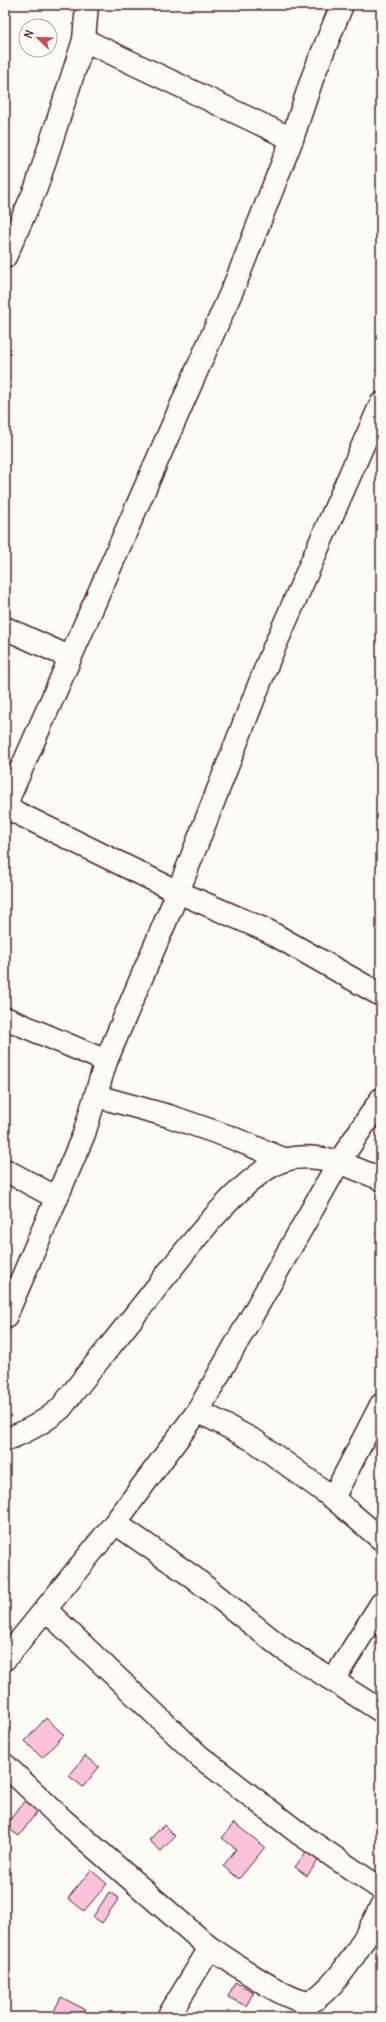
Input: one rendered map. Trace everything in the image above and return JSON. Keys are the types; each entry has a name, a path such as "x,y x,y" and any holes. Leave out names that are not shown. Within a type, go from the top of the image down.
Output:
{"street":[{"path":"5,258 36,188 84,40 87,5"},
{"path":"342,5 313,76 292,139 237,279 69,657 5,806 178,892 268,931 381,995"},
{"path":"84,40 292,139"},
{"path":"5,1318 84,1134 106,1061 178,892 270,656 381,404"},
{"path":"5,628 69,657"},
{"path":"5,1018 106,1061"},
{"path":"96,1096 169,1116 230,1137 286,1160"},
{"path":"5,1659 46,1610 115,1522 198,1411 339,1162 381,1099"},
{"path":"5,1440 21,1434 46,1421 61,1408 200,1233 238,1192 255,1178 286,1160 299,1158 339,1162 381,1179"},
{"path":"5,1170 56,1198"},
{"path":"333,1498 381,1405"},
{"path":"198,1411 255,1441 333,1498 381,1539"},
{"path":"115,1522 193,1577 282,1648 334,1679 381,1710"},
{"path":"334,1679 381,1604"},
{"path":"46,1610 199,1756 300,1834 381,1889"},
{"path":"5,1765 63,1820 210,1948 280,1992 301,2001 311,2002 321,1995 353,1956 381,1907"},
{"path":"168,2017 210,1948"}],"building":[{"path":"46,1718 64,1735 42,1758 25,1741"},
{"path":"85,1756 99,1767 83,1787 69,1776"},
{"path":"26,1799 39,1809 19,1836 5,1826"},
{"path":"234,1823 265,1847 239,1879 223,1866 236,1849 222,1838"},
{"path":"164,1825 175,1836 161,1851 149,1840"},
{"path":"308,1849 320,1858 307,1876 295,1867"},
{"path":"91,1870 107,1884 84,1911 68,1898"},
{"path":"109,1892 119,1898 102,1923 93,1917"},
{"path":"235,1982 254,1992 246,2006 228,1997"},
{"path":"61,1997 86,2010 82,2017 51,2017"}]}
